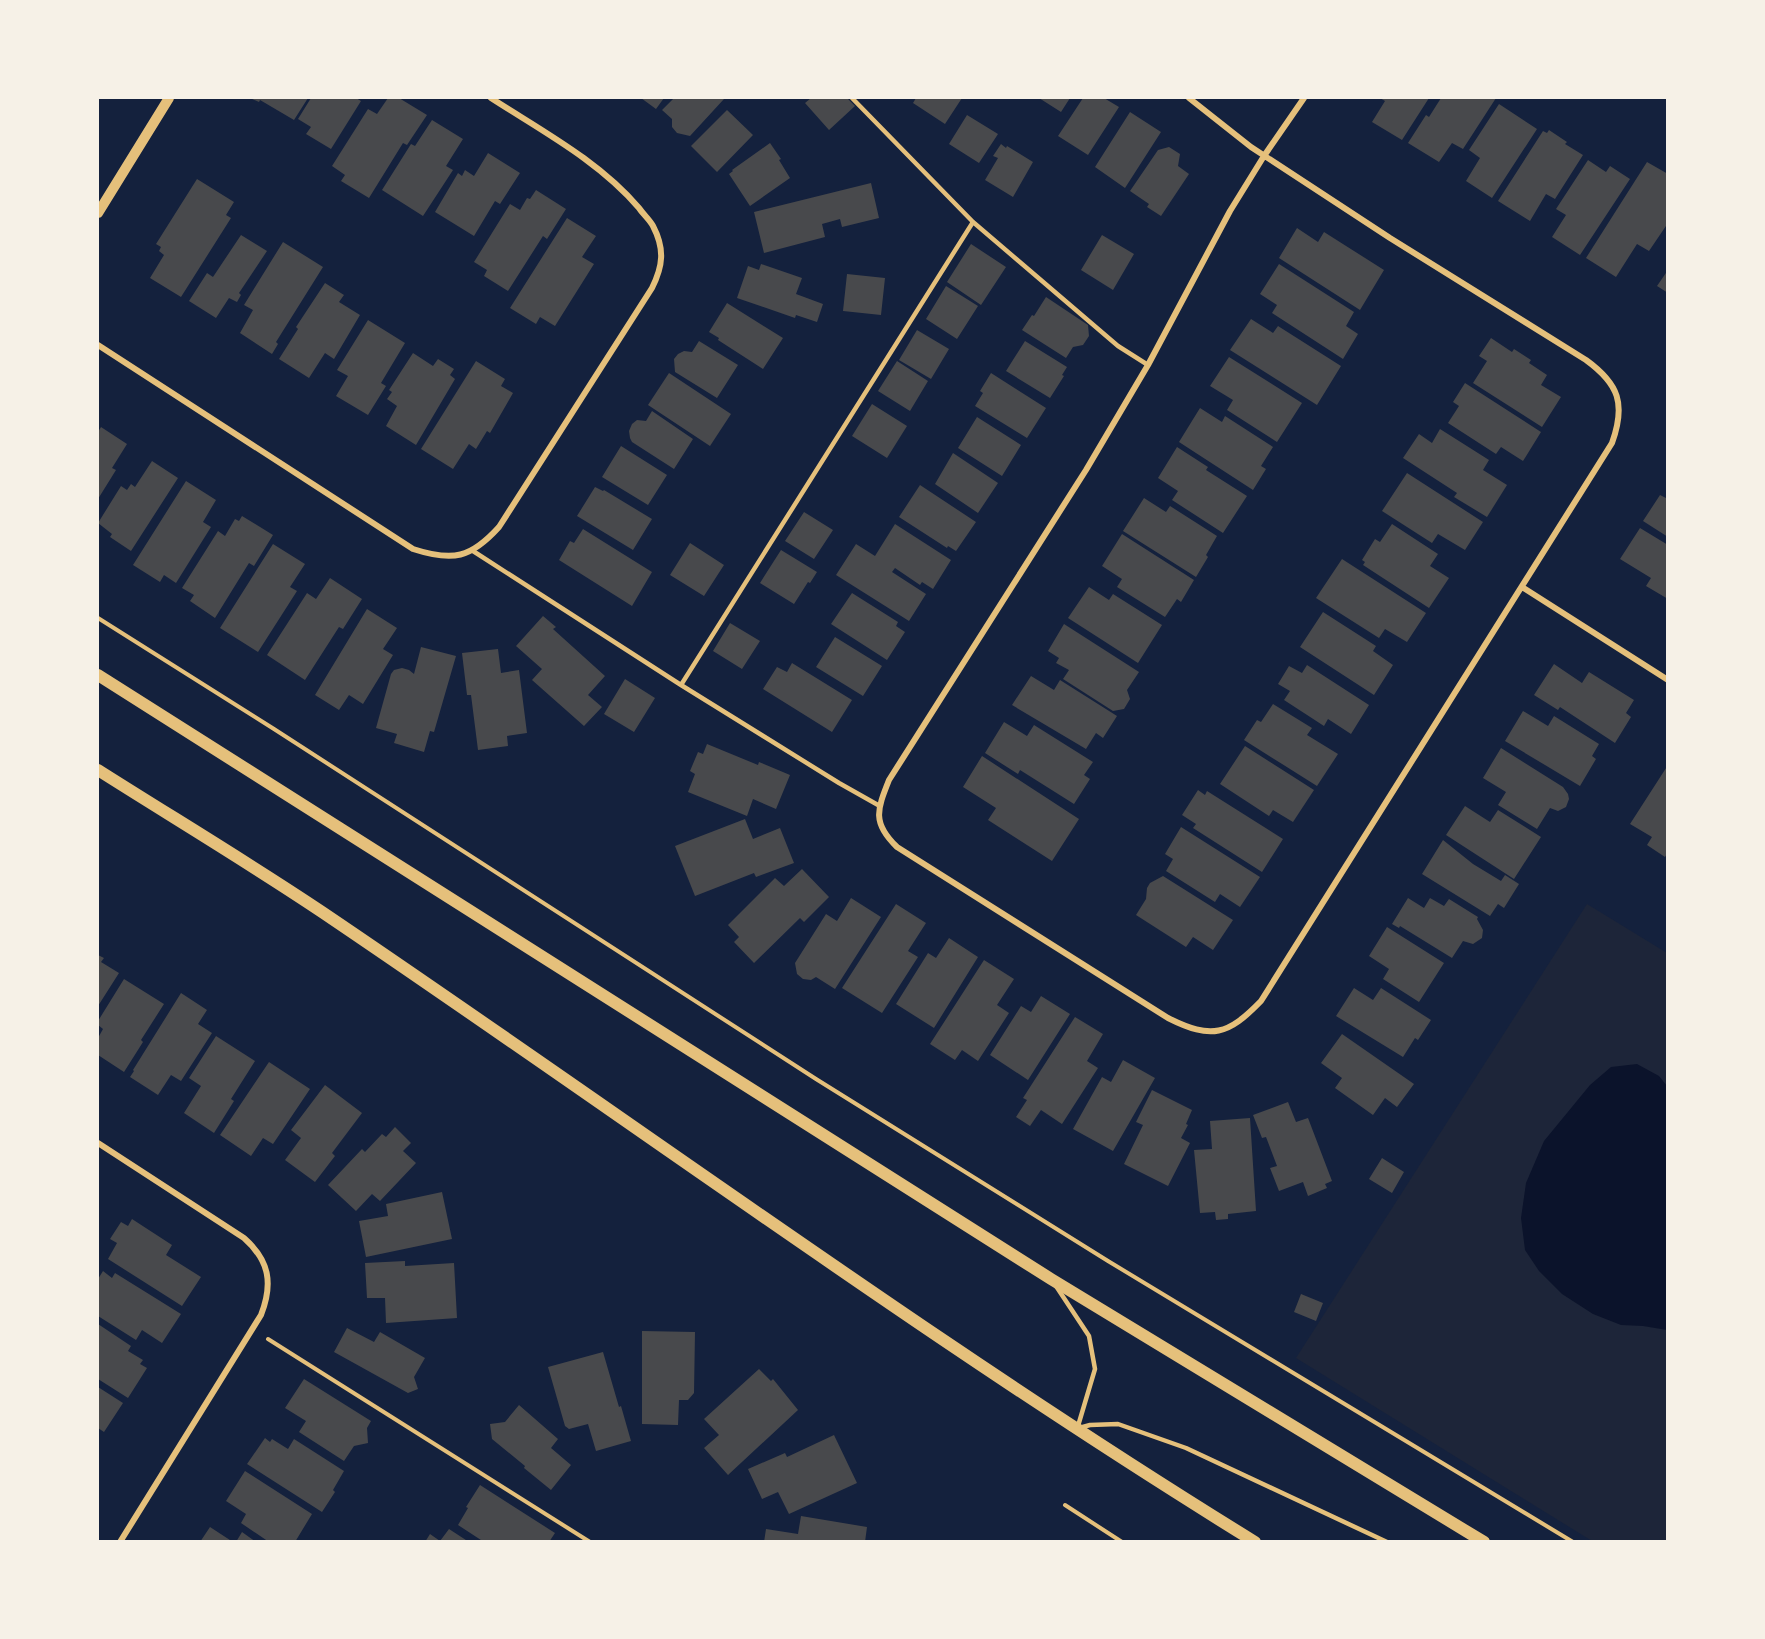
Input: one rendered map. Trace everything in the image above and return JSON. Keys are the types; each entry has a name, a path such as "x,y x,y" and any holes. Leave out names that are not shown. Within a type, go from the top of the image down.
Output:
{"main road":[{"path":"98,675 1051,1279 1484,1542"},
{"path":"98,770 318,910 798,1241 1077,1429 1255,1542"}],"street":[{"path":"98,213 169,98"},
{"path":"98,345 413,549 447,557 473,551 499,527 661,271 659,244 652,225 630,198 598,169 491,98"},
{"path":"1189,98 1264,156 1586,360 1611,382 1619,398 1620,414 1612,443 1262,1001 1233,1027 1201,1032 1168,1018 911,856 888,838 879,825 878,805 889,780 1086,470 1148,365 1230,211 1264,156 1304,98"},
{"path":"1522,587 1668,680"},
{"path":"98,1143 244,1238 256,1249 268,1275 266,1303 252,1329 120,1542"}],"lane":[{"path":"852,98 973,222 1118,346 1148,365"},
{"path":"681,685 973,222"},
{"path":"473,551 681,685 878,805"},
{"path":"1051,1279 1089,1336 1095,1369 1077,1429"},
{"path":"1077,1429 1090,1425 1118,1424 1186,1448 1387,1542"}],"path":[{"path":"98,618 816,1079 1108,1261 1573,1542"},
{"path":"252,1329 590,1542"},
{"path":"1065,1505 1122,1542"}],"shaded area":[{"path":"1587,904 1667,953 1667,1541 1592,1541 1296,1358"},
{"path":"1637,1064 1659,1076 1667,1086 1667,1330 1621,1325 1593,1314 1562,1294 1539,1271 1525,1250 1521,1218 1526,1183 1544,1141 1590,1085 1611,1067"}],"building":[{"path":"250,98 308,98 294,120 260,100 259,102"},
{"path":"311,98 356,98 361,101 331,149 306,134 311,127 298,119"},
{"path":"388,98 399,98 427,115 407,145 403,143 369,198 341,181 345,175 332,166 368,109 377,114"},
{"path":"641,98 664,98 656,109"},
{"path":"674,98 724,99 690,136 677,133 672,127 672,119 662,110"},
{"path":"811,98 847,98 855,106 829,130 805,103"},
{"path":"916,98 962,98 945,124 913,103"},
{"path":"1039,98 1070,98 1061,112"},
{"path":"1083,98 1104,98 1119,107 1088,155 1058,136"},
{"path":"1380,98 1429,98 1402,140 1372,122 1385,101"},
{"path":"1441,98 1496,98 1463,149 1452,143 1439,162 1408,143 1426,115 1429,117"},
{"path":"1499,104 1537,129 1492,198 1466,181 1480,158 1469,150"},
{"path":"727,110 753,135 717,172 691,146"},
{"path":"1130,112 1161,132 1125,188 1095,167"},
{"path":"967,115 998,134 979,163 949,144"},
{"path":"432,120 463,139 446,166 453,170 423,216 382,190 411,144 415,146"},
{"path":"1549,130 1567,142 1565,144 1583,155 1555,199 1546,194 1530,221 1498,201 1543,131 1547,133"},
{"path":"770,143 790,178 750,206 729,174"},
{"path":"1001,144 1033,162 1013,197 985,180 998,158 993,156"},
{"path":"1169,147 1180,154 1178,166 1189,174 1161,216 1147,207 1149,204 1130,191 1158,150"},
{"path":"488,153 520,173 500,204 495,201 474,236 435,212 458,173 462,176 465,170 474,176"},
{"path":"1588,160 1606,172 1610,166 1630,179 1580,255 1552,237 1566,215 1556,209"},
{"path":"1647,162 1668,174 1668,223 1649,251 1637,244 1616,277 1586,258"},
{"path":"197,179 234,202 226,215 231,218 181,297 150,278 164,255 159,251 161,247 156,244"},
{"path":"871,183 879,218 842,227 840,219 822,224 825,237 764,253 754,212"},
{"path":"536,190 566,209 547,239 543,236 508,291 484,276 487,270 474,262 510,204 520,210 527,198 530,199"},
{"path":"567,218 596,236 582,257 594,264 555,326 540,317 536,324 510,308"},
{"path":"1297,228 1318,242 1324,232 1384,270 1360,310 1279,258"},
{"path":"241,235 267,251 239,293 241,295 237,302 229,298 216,318 189,301 207,273 213,277"},
{"path":"1102,235 1134,254 1113,290 1081,270"},
{"path":"283,242 323,267 276,342 278,344 272,354 240,333 253,310 244,305"},
{"path":"971,244 1006,267 981,305 947,282"},
{"path":"761,264 802,278 796,294 823,304 817,322 796,315 795,318 737,298 748,266 759,270"},
{"path":"1279,264 1354,312 1346,326 1358,334 1343,359 1272,313 1277,305 1260,294"},
{"path":"1668,270 1668,293 1657,286"},
{"path":"847,274 885,278 881,315 843,311"},
{"path":"325,283 344,295 339,302 360,315 334,359 325,353 309,378 279,359 298,329 296,327"},
{"path":"946,286 978,306 957,339 926,319"},
{"path":"1046,297 1088,325 1089,336 1083,345 1073,347 1066,358 1022,330"},
{"path":"727,303 783,338 763,369 709,332"},
{"path":"1251,319 1273,333 1278,326 1341,366 1317,405 1230,350"},
{"path":"368,320 405,343 381,383 386,386 368,415 336,396 348,376 337,370"},
{"path":"917,330 949,349 931,379 899,360"},
{"path":"1491,338 1512,352 1514,349 1531,360 1529,363 1547,375 1541,385 1561,397 1542,427 1473,383 1487,361 1479,356"},
{"path":"699,341 738,365 717,398 675,372 674,359 684,351 692,352"},
{"path":"1025,341 1067,367 1050,398 1006,371"},
{"path":"413,353 433,366 438,359 454,369 450,375 455,379 416,445 386,426 397,406 387,399 392,392 389,390"},
{"path":"1229,357 1302,403 1277,442 1227,410 1233,400 1210,386"},
{"path":"476,361 505,379 501,386 513,393 490,433 487,431 476,449 469,444 453,469 421,449"},
{"path":"897,361 928,381 910,411 878,391"},
{"path":"669,373 731,414 710,446 648,405"},
{"path":"991,373 1046,408 1027,438 975,406 983,393 980,391"},
{"path":"1465,383 1541,432 1523,461 1501,447 1496,454 1448,423 1459,406 1453,402"},
{"path":"872,404 907,426 887,458 852,436"},
{"path":"1200,408 1222,422 1225,416 1273,447 1261,466 1266,469 1253,490 1179,442"},
{"path":"652,411 693,439 674,469 632,442 630,438 629,431 632,424 637,420 646,421"},
{"path":"977,417 1021,445 1002,476 958,448"},
{"path":"101,427 127,444 112,468 116,470 98,499 98,432"},
{"path":"1440,429 1489,460 1483,470 1507,485 1487,517 1454,497 1457,493 1403,458 1419,434 1432,443"},
{"path":"621,446 667,475 648,505 602,477"},
{"path":"1177,447 1208,467 1206,470 1247,496 1223,533 1172,500 1178,491 1158,478"},
{"path":"953,453 998,483 978,513 935,484"},
{"path":"152,461 178,478 131,551 110,537 112,534 98,523 121,486 127,490 131,484 135,487"},
{"path":"1407,473 1483,522 1465,550 1438,534 1432,543 1382,511"},
{"path":"186,481 216,500 203,522 211,527 176,583 164,575 160,582 133,565"},
{"path":"920,485 976,522 956,551 948,546 947,548 899,517"},
{"path":"595,487 652,519 633,550 577,516"},
{"path":"1660,495 1668,499 1668,537 1643,521"},
{"path":"1144,498 1166,512 1170,506 1217,536 1196,577 1123,531"},
{"path":"804,512 833,530 814,559 785,541"},
{"path":"242,516 273,535 254,566 249,563 215,618 190,601 194,595 182,588 218,531 225,536 235,519 239,521"},
{"path":"895,524 951,560 933,589 922,582 920,585 895,568 892,572 926,594 909,621 836,575 856,544 875,556"},
{"path":"1392,524 1438,554 1430,566 1449,578 1429,608 1363,565 1365,562 1362,560 1375,539 1380,542"},
{"path":"1640,528 1668,545 1668,599 1646,586 1651,578 1620,559"},
{"path":"583,529 652,572 632,606 559,560 570,541 574,543"},
{"path":"1122,534 1194,580 1181,602 1177,599 1165,617 1117,587 1122,579 1102,566"},
{"path":"690,543 724,565 704,596 670,575"},
{"path":"273,544 305,564 290,587 297,591 258,652 220,628"},
{"path":"781,550 817,572 794,604 760,583"},
{"path":"1342,559 1426,613 1407,642 1385,629 1379,638 1316,598"},
{"path":"330,578 362,599 343,629 339,627 305,680 267,655 307,593 316,599"},
{"path":"1089,587 1109,600 1113,594 1162,625 1138,663 1068,618"},
{"path":"852,593 898,622 896,626 905,632 887,660 831,624"},
{"path":"367,609 397,628 383,649 393,655 363,704 349,695 339,710 315,695"},
{"path":"1323,612 1376,646 1373,651 1393,665 1374,695 1300,647"},
{"path":"543,616 556,627 553,629 605,676 588,695 602,707 584,726 532,680 542,669 516,646"},
{"path":"730,623 760,641 742,669 713,651"},
{"path":"1064,624 1139,672 1127,690 1130,699 1124,709 1113,711 1063,679 1069,670 1056,663 1059,658 1048,651"},
{"path":"835,637 882,666 863,696 816,667"},
{"path":"421,647 456,656 434,732 430,731 424,752 394,743 397,734 376,728 391,674 394,670 402,668 414,674"},
{"path":"498,649 501,673 519,670 527,733 507,736 508,746 478,750 471,695 467,695 462,653"},
{"path":"792,663 852,700 832,732 763,689 777,667 787,672"},
{"path":"1554,664 1582,683 1589,672 1634,700 1626,713 1631,717 1615,743 1560,707 1558,710 1534,695"},
{"path":"1307,665 1369,705 1351,734 1328,719 1324,726 1284,700 1290,691 1278,684 1289,666 1302,673"},
{"path":"1031,676 1054,690 1060,680 1117,716 1103,738 1096,733 1086,749 1012,705"},
{"path":"625,679 655,698 634,732 604,714"},
{"path":"1273,704 1312,728 1307,735 1338,754 1317,786 1244,740 1257,720 1261,722"},
{"path":"1523,711 1548,726 1554,716 1599,744 1592,756 1596,759 1580,786 1505,741"},
{"path":"1004,722 1027,736 1034,725 1093,762 1084,775 1090,779 1074,804 1020,770 1018,774 985,753"},
{"path":"707,744 758,765 759,762 790,775 776,809 753,799 747,816 688,792 695,774 690,771 698,752 703,754"},
{"path":"1245,746 1314,790 1293,822 1273,810 1269,816 1220,784"},
{"path":"1501,748 1563,787 1568,794 1566,807 1558,811 1550,808 1537,829 1498,805 1506,792 1483,778"},
{"path":"982,756 1079,819 1052,861 988,820 996,808 963,787"},
{"path":"1668,765 1668,852 1665,857 1647,845 1652,837 1630,824"},
{"path":"1198,790 1205,795 1207,791 1283,839 1262,872 1193,828 1196,824 1182,815"},
{"path":"1465,806 1490,822 1498,810 1541,837 1514,879 1446,835"},
{"path":"745,819 753,839 780,828 794,863 756,877 754,873 695,896 675,846"},
{"path":"1181,827 1260,877 1240,907 1220,894 1215,902 1166,871 1173,859 1165,854"},
{"path":"1443,840 1473,864 1501,881 1505,875 1519,884 1504,908 1498,904 1490,916 1422,874"},
{"path":"802,869 829,897 804,922 800,918 754,963 734,942 739,937 728,925 775,878 784,886"},
{"path":"1163,876 1233,920 1213,950 1193,937 1186,947 1136,915 1146,899 1150,883"},
{"path":"851,898 881,917 835,989 816,977 811,980 803,979 797,974 795,963 826,914 837,921"},
{"path":"1408,898 1424,908 1430,898 1444,906 1449,899 1478,917 1483,930 1482,938 1473,944 1463,941 1452,958 1400,926 1399,928 1392,924"},
{"path":"896,904 926,923 908,951 918,957 882,1013 842,988"},
{"path":"1387,927 1444,963 1419,1002 1383,979 1389,969 1369,956"},
{"path":"949,938 978,957 934,1028 896,1004 928,953 936,958"},
{"path":"98,955 104,958 101,962 119,973 98,1006"},
{"path":"984,960 1014,979 997,1005 1009,1013 978,1061 962,1050 955,1060 930,1044"},
{"path":"124,979 164,1004 124,1072 98,1055 98,1038 103,1029 98,1025 98,1021"},
{"path":"1354,988 1373,1000 1381,988 1431,1020 1418,1040 1415,1038 1403,1057 1336,1016"},
{"path":"181,993 207,1010 198,1024 212,1033 181,1081 171,1075 158,1095 130,1077"},
{"path":"1041,996 1070,1014 1028,1080 990,1055 1021,1006 1031,1012"},
{"path":"1075,1017 1103,1034 1087,1061 1098,1068 1062,1124 1041,1110 1030,1126 1016,1117 1027,1100 1023,1098"},
{"path":"1342,1034 1414,1084 1397,1107 1385,1098 1373,1115 1335,1088 1342,1078 1321,1063"},
{"path":"216,1036 255,1061 231,1099 234,1101 214,1133 184,1113 201,1086 189,1078"},
{"path":"1123,1060 1155,1078 1113,1151 1073,1129 1102,1077 1111,1082"},
{"path":"269,1062 310,1089 273,1144 263,1138 251,1156 220,1135"},
{"path":"325,1085 362,1113 332,1153 335,1156 315,1182 285,1160 301,1138 291,1130"},
{"path":"1152,1090 1192,1110 1181,1138 1190,1143 1168,1186 1124,1164 1143,1125 1136,1122"},
{"path":"1288,1102 1296,1122 1308,1118 1332,1181 1325,1184 1327,1188 1308,1196 1303,1182 1279,1191 1270,1168 1277,1166 1266,1137 1262,1138 1253,1115"},
{"path":"1250,1118 1256,1211 1228,1214 1228,1219 1216,1220 1215,1212 1200,1213 1194,1150 1212,1149 1210,1121"},
{"path":"395,1127 411,1143 403,1151 416,1163 380,1201 372,1194 356,1211 328,1185 362,1149 365,1152 382,1134 386,1137"},
{"path":"1382,1158 1404,1172 1392,1193 1369,1179"},
{"path":"442,1192 452,1239 366,1257 359,1221 388,1216 386,1204"},
{"path":"132,1219 172,1245 166,1255 201,1277 182,1306 108,1259 117,1243 110,1239 121,1222 128,1226"},
{"path":"405,1261 405,1266 454,1263 457,1318 386,1323 385,1298 367,1298 365,1263"},
{"path":"103,1271 112,1278 115,1273 181,1314 162,1343 142,1330 136,1340 98,1316 98,1279"},
{"path":"1301,1294 1323,1303 1316,1321 1294,1312"},
{"path":"98,1324 131,1346 128,1351 143,1360 140,1364 147,1368 128,1398 98,1379"},
{"path":"347,1328 374,1342 380,1332 425,1358 414,1377 418,1389 408,1393 334,1352"},
{"path":"642,1331 695,1332 694,1393 688,1400 679,1400 678,1425 642,1424"},
{"path":"603,1352 631,1441 596,1451 588,1424 569,1429 565,1426 548,1367"},
{"path":"759,1369 771,1381 773,1379 798,1410 728,1475 704,1448 719,1435 704,1419"},
{"path":"304,1379 371,1421 367,1428 368,1443 354,1446 344,1461 299,1432 306,1421 285,1408"},
{"path":"98,1387 123,1403 104,1432 98,1428"},
{"path":"519,1405 558,1439 551,1448 571,1465 551,1490 492,1439 490,1424 505,1422"},
{"path":"834,1435 857,1483 789,1514 778,1492 762,1499 748,1469 785,1453 787,1457"},
{"path":"265,1438 270,1442 272,1439 288,1449 294,1439 344,1471 333,1490 335,1492 322,1512 247,1464"},
{"path":"245,1471 312,1514 295,1542 269,1542 241,1523 246,1514 226,1501"},
{"path":"480,1485 555,1533 549,1542 484,1542 458,1525"},
{"path":"801,1516 867,1527 865,1542 764,1542 766,1529 798,1534"},
{"path":"210,1527 233,1542 200,1542"},
{"path":"449,1529 469,1542 425,1542 430,1534 440,1541"},
{"path":"242,1532 256,1542 236,1542"}]}
